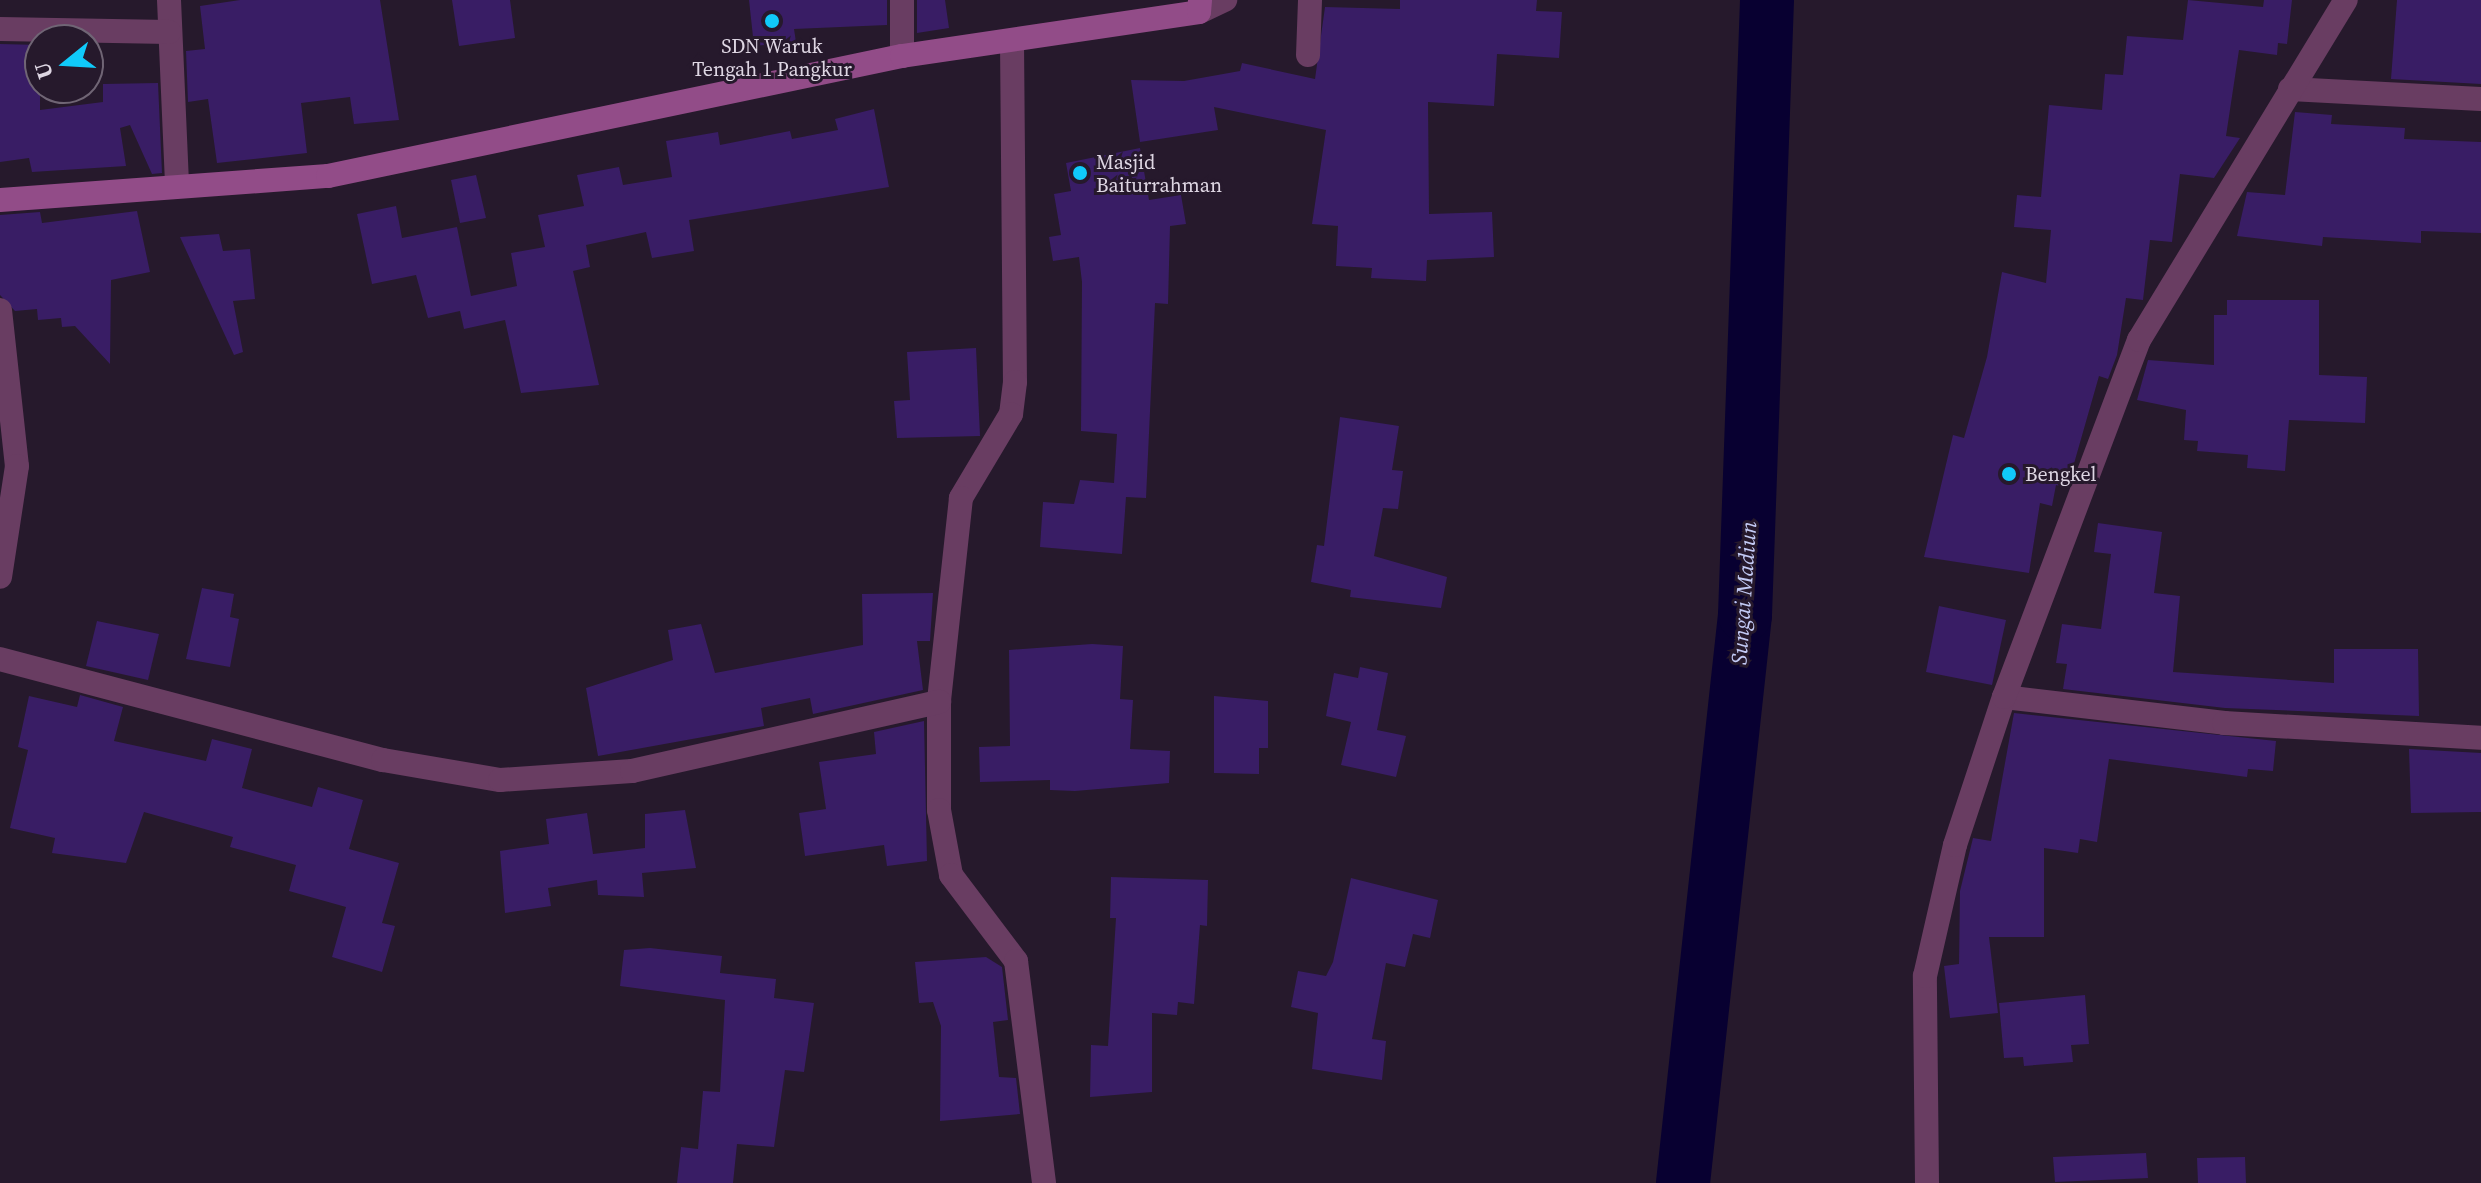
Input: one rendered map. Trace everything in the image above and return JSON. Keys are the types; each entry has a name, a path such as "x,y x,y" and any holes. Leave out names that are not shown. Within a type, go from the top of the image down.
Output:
{"street":[{"path":"169,0 177,184"},
{"path":"902,0 902,56"},
{"path":"0,200 177,184 328,176 902,56 1012,42 1225,0"},
{"path":"1308,55 1310,0"},
{"path":"1927,1183 1925,976 1955,845 2004,697 2139,340 2346,0"},
{"path":"0,29 169,32"},
{"path":"1012,42 1015,382 1011,414 961,498 939,702 941,843 951,875 1016,961 1044,1183"},
{"path":"2290,89 2481,99"},
{"path":"0,310 17,466 0,577"},
{"path":"0,659 383,760 500,780 632,771 939,702"},
{"path":"2004,697 2224,723 2481,738"}],"building":[{"path":"240,0 380,0 399,120 354,124 350,97 301,103 307,153 217,163 208,99 188,102 186,51 205,49 200,6"},
{"path":"452,0 510,0 515,38 459,46"},
{"path":"749,0 887,0 887,25 794,29 796,42 754,46"},
{"path":"917,0 945,0 949,28 917,33"},
{"path":"1400,0 1537,0 1536,11 1562,12 1559,58 1497,54 1494,106 1428,102 1429,214 1492,212 1494,257 1427,260 1426,281 1371,278 1372,268 1336,266 1338,226 1312,224 1326,130 1214,107 1218,130 1140,142 1131,80 1184,81 1240,71 1242,63 1315,79 1325,7 1400,9"},
{"path":"2188,0 2263,7 2264,0 2292,0 2287,44 2278,43 2277,55 2239,50 2226,136 2240,138 2214,178 2180,174 2172,242 2150,240 2143,300 2126,298 2117,355 2108,379 2099,376 2067,488 2056,485 2052,506 2040,503 2029,573 1924,557 1953,435 1964,438 1987,357 2002,272 2046,283 2051,230 2014,227 2017,195 2041,197 2049,105 2102,110 2105,74 2123,75 2127,36 2183,40"},
{"path":"2397,0 2481,0 2481,84 2391,79"},
{"path":"0,44 24,45 24,104 40,104 40,110 104,104 104,84 158,83 162,173 152,174 130,125 120,128 126,166 32,172 29,158 0,162"},
{"path":"874,109 889,187 689,220 694,251 652,258 646,232 586,245 590,267 573,271 599,385 521,393 505,320 464,329 460,311 428,318 416,275 372,284 357,214 396,206 402,238 457,227 471,296 517,286 511,253 545,247 538,215 584,206 577,175 619,167 623,185 672,177 666,141 718,132 720,145 790,131 792,139 838,130 835,119"},
{"path":"2295,112 2332,115 2331,124 2405,128 2404,139 2481,142 2481,233 2421,231 2421,243 2323,237 2322,246 2237,236 2247,192 2285,195"},
{"path":"1140,148 1149,200 1181,195 1186,224 1170,226 1168,304 1155,303 1146,498 1126,497 1122,554 1040,547 1043,502 1074,504 1080,480 1114,483 1117,434 1081,431 1082,282 1079,257 1053,261 1049,237 1061,235 1054,194 1071,191 1066,163"},
{"path":"476,175 486,218 460,223 451,180"},
{"path":"137,211 150,272 111,280 110,364 75,326 62,327 61,318 38,320 37,309 15,311 0,295 0,215 40,212 42,223"},
{"path":"219,234 223,251 250,249 255,299 233,301 243,352 234,355 180,237"},
{"path":"2227,300 2319,300 2319,375 2367,377 2365,423 2289,420 2285,471 2247,468 2248,455 2197,451 2198,441 2184,440 2186,410 2137,400 2148,360 2214,365 2214,315 2227,315"},
{"path":"976,348 980,436 897,438 894,401 910,400 907,352"},
{"path":"1340,417 1399,426 1392,470 1403,471 1398,509 1383,508 1374,556 1447,577 1441,608 1350,597 1351,590 1311,582 1317,545 1324,546"},
{"path":"2098,523 2162,532 2154,593 2180,596 2173,672 2334,683 2334,649 2418,649 2419,716 2225,708 2063,689 2067,664 2056,663 2062,624 2101,629 2111,554 2094,552"},
{"path":"202,588 234,594 230,617 239,619 230,667 186,659"},
{"path":"933,593 930,641 917,641 923,690 813,714 810,698 761,708 764,726 598,756 586,688 673,660 668,630 701,624 715,673 863,645 862,594"},
{"path":"1939,606 2006,620 1992,685 1926,672"},
{"path":"97,621 159,634 148,680 86,666"},
{"path":"1092,644 1123,646 1120,699 1133,700 1130,749 1170,751 1169,783 1075,791 1050,790 1050,780 980,782 979,747 1010,746 1009,650"},
{"path":"1360,667 1388,673 1377,730 1406,736 1396,777 1341,765 1351,722 1326,716 1334,673 1358,678"},
{"path":"80,695 123,707 114,741 206,761 212,739 252,749 242,788 312,807 318,787 363,800 349,849 399,863 382,923 395,926 382,972 332,957 346,907 289,891 296,865 230,847 233,837 144,812 126,863 52,853 55,838 10,828 28,750 18,747 29,696 77,707"},
{"path":"1214,696 1268,701 1268,748 1259,748 1259,774 1214,773"},
{"path":"2014,713 2276,741 2273,771 2248,769 2247,777 2109,759 2097,842 2080,839 2078,853 2044,848 2044,937 1989,937 1998,1013 1950,1018 1944,966 1959,964 1960,891 1973,838 1991,841"},
{"path":"924,721 927,861 887,866 884,845 805,856 799,813 826,809 819,762 876,754 874,732"},
{"path":"2409,749 2481,753 2481,812 2411,813"},
{"path":"685,810 696,868 642,873 644,897 598,895 597,880 548,888 551,906 505,913 500,851 549,844 546,819 587,813 593,854 645,848 645,814"},
{"path":"1111,877 1208,880 1207,926 1200,925 1194,1004 1178,1002 1177,1015 1152,1013 1152,1092 1090,1097 1091,1045 1108,1046 1116,918 1110,918"},
{"path":"1351,878 1438,900 1430,938 1413,934 1405,967 1386,963 1372,1039 1386,1041 1382,1080 1312,1069 1318,1013 1291,1007 1298,971 1326,976 1333,962"},
{"path":"650,948 722,956 720,973 776,979 774,998 814,1003 804,1072 785,1070 774,1147 737,1144 733,1183 677,1183 681,1147 698,1149 703,1091 720,1092 725,1000 620,986 624,950"},
{"path":"986,957 1002,967 1008,1020 993,1022 999,1077 1016,1078 1020,1114 940,1121 941,1026 933,1002 919,1003 915,962"},
{"path":"2085,995 2089,1044 2071,1045 2073,1062 2024,1066 2023,1057 2004,1058 1999,1003"},
{"path":"2146,1153 2148,1178 2055,1182 2053,1157"},
{"path":"2245,1157 2246,1183 2198,1183 2197,1158"}],"waterway":[{"name":"Sungai Madiun","path":"1683,1183 1745,615 1767,0"}],"place":[{"name":"SDN Waruk Tengah 1 Pangkur","path":"772,21"},
{"name":"Masjid Baiturrahman","path":"1080,173"},
{"name":"Bengkel","path":"2009,474"}]}
